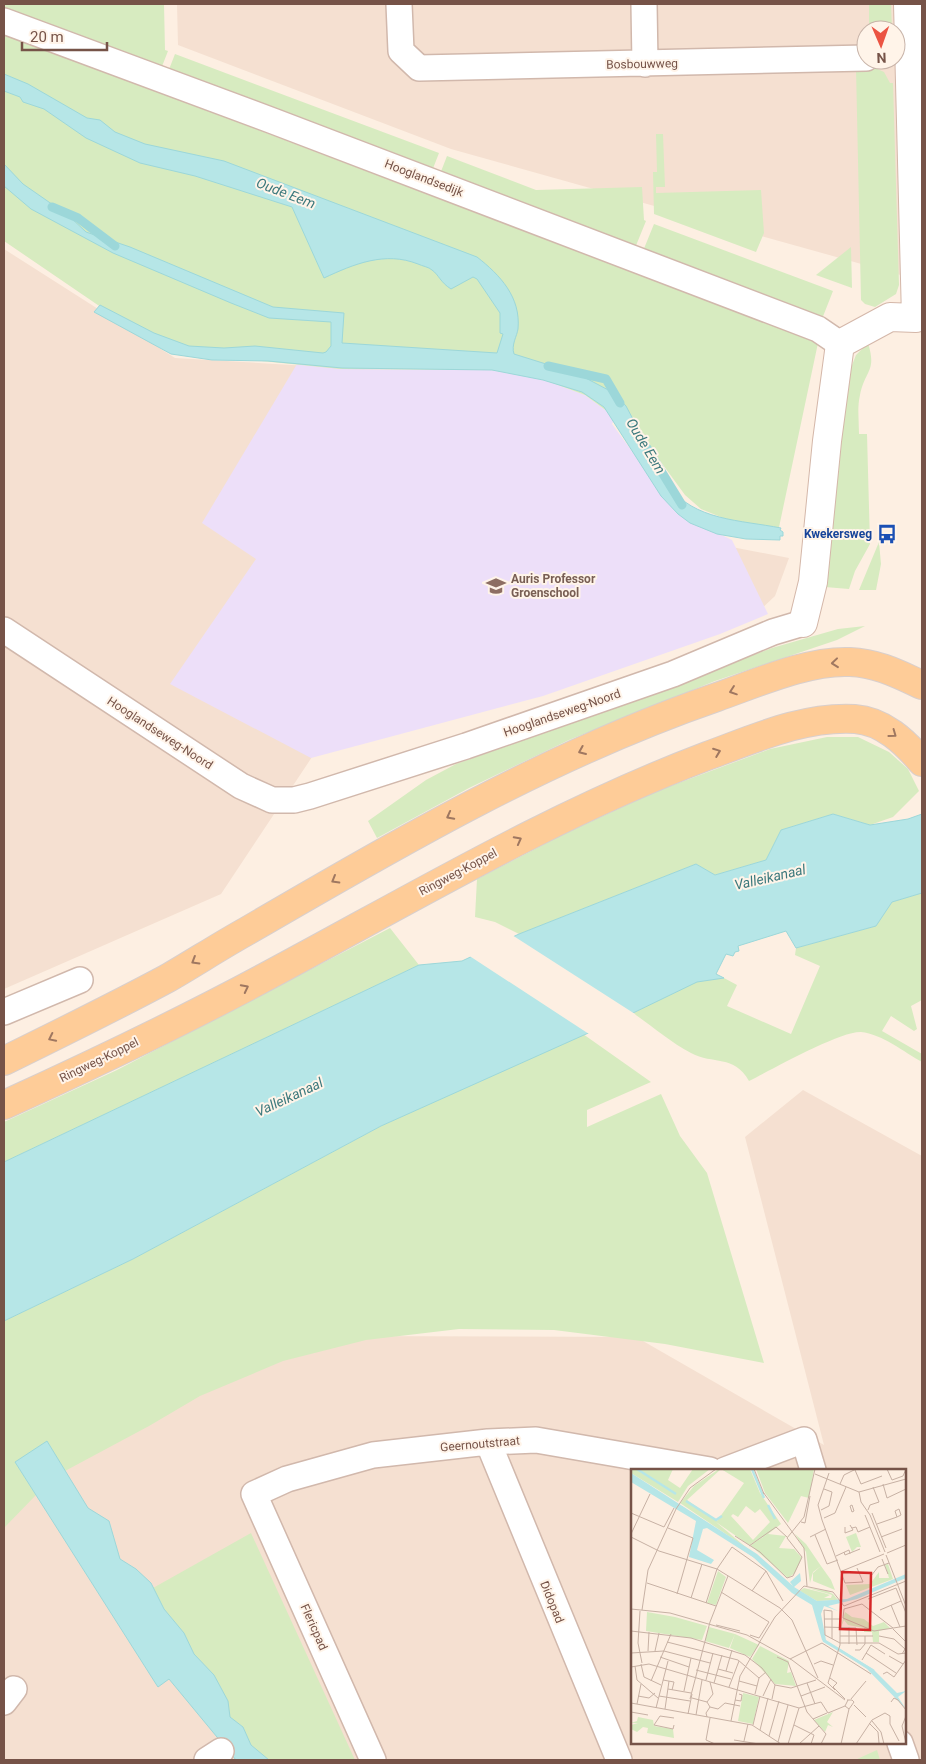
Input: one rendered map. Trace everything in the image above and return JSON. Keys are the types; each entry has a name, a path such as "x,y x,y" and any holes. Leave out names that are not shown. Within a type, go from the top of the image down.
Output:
{"main road":[{"path":"4,1061 96,1016 169,977 360,866 493,793 564,758 632,730 696,704 818,665 849,662 883,667 922,685"},
{"name":"Ringweg-Koppel","path":"4,1105 76,1072 270,975 534,832 672,770 762,736 824,720 857,719 882,726 905,743 922,762"}],"street":[{"name":"Bosbouwweg","path":"399,4 401,52 419,68 856,58"},
{"path":"644,4 645,64"},
{"path":"840,344 890,317 919,318 908,4"},
{"name":"Hooglandsedijk","path":"4,21 273,121 800,322 818,329 840,344"},
{"name":"Hooglandseweg-Noord","path":"4,630 240,786 261,797 282,801 294,800 466,746 673,674 767,634 803,623 813,582 827,441 840,344"},
{"path":"4,1012 80,980"},
{"name":"Geernoutstraat","path":"254,1494 296,1476 373,1455 488,1442 536,1440 704,1469"},
{"path":"728,1469 804,1440 813,1469"},
{"name":"Didopad","path":"488,1442 619,1760"},
{"name":"Flericpad","path":"254,1494 373,1760"},
{"path":"900,1744 906,1760"}],"shaded area":[{"path":"177,4 922,4 922,281 451,149 178,45"},
{"path":"4,249 175,358 495,377 680,537 789,558 775,596 756,614 312,757 221,894 4,989"},
{"name":"Auris Professor Groenschool","path":"297,364 341,369 492,370 542,379 585,395 615,417 612,424 678,514 732,540 768,614 720,634 543,696 311,758 170,684 256,559 202,523"},
{"path":"803,1090 922,1156 922,1760 4,1760 4,1432 337,1336 636,1337 824,1445 745,1137"}],"green space":[{"path":"4,4 164,4 165,50 168,51 161,69 4,10"},
{"path":"869,4 891,4 892,20 869,20"},
{"path":"4,33 818,343 778,532 733,522 701,509 685,495 639,432 585,395 542,379 492,370 341,369 174,352 111,314 4,241"},
{"path":"175,54 439,153 432,171 168,72"},
{"path":"856,70 880,70 884,72 890,83 893,83 899,285 896,294 875,307 865,304 861,300"},
{"path":"656,134 663,134 665,187 656,187 656,193 761,190 764,233 756,252 654,214 653,172 657,172"},
{"path":"447,156 536,190 642,187 644,220 646,221 635,248 440,174"},
{"path":"654,224 833,291 822,319 643,251"},
{"path":"851,247 852,288 816,275"},
{"path":"868,343 871,366 862,387 858,414 859,434 867,434 870,544 855,571 849,589 825,587 847,378 856,355"},
{"path":"879,542 881,564 876,590 859,590"},
{"path":"865,626 837,640 715,681 569,740 469,788 377,838 368,821 426,780 456,764 592,716 772,648 838,629"},
{"path":"827,737 858,737 889,752 908,769 919,791 893,817 870,825 833,814 781,830 766,860 715,875 696,864 519,934 495,922 475,917 477,879 564,834 657,791 770,749"},
{"path":"922,893 922,1000 911,1006 917,1029 914,1031 891,1016 882,1031 922,1054 922,1062 877,1036 861,1032 851,1033 822,1044 749,1081 737,1067 723,1061 699,1057 683,1049 633,1013 697,981 724,978 737,985 727,1006 791,1034 820,966 795,955 796,948 876,926 892,902"},
{"path":"390,928 419,965 4,1162 4,1122 117,1070"},
{"path":"583,1034 651,1082 587,1110 587,1127 661,1094 680,1136 707,1173 764,1363 665,1344 554,1330 459,1329 366,1340 283,1361 200,1396 65,1471 47,1442 15,1462 36,1495 4,1528 4,1321 133,1259 381,1126"},
{"path":"251,1533 355,1760 269,1760 251,1745 243,1727 230,1717 228,1701 214,1675 194,1654 184,1633 164,1609 153,1588"},
{"path":"877,1750 880,1760 855,1760"}],"water":[{"path":"4,74 28,84 87,118 100,120 115,132 145,144 224,161 477,257 501,279 516,307 518,329 513,347 514,354 578,374 614,393 626,406 668,485 691,506 719,517 781,528 783,536 780,536 780,540 746,539 717,534 690,523 678,514 661,496 604,407 582,392 543,380 492,370 342,368 268,361 212,360 171,354 94,312 100,305 154,333 189,346 224,348 255,346 323,353 331,346 331,322 269,318 113,253 31,209 4,186 4,164 23,184 69,216 86,232 130,247 273,307 344,313 342,343 497,353 503,334 500,333 500,313 477,279 473,277 451,289 429,268 406,260 394,259 382,259 358,264 324,278 292,207 195,176 140,163 86,138 44,109 23,102 20,97 4,91"},
{"name":"Valleikanaal","path":"833,814 870,825 908,819 922,814 922,893 892,902 876,926 796,948 786,931 738,946 739,951 735,952 733,956 726,954 716,974 724,978 697,982 633,1013 381,1126 133,1259 4,1321 4,1162 419,965 462,961 519,934 696,864 715,875 766,860 781,830"},
{"path":"47,1441 88,1508 109,1521 120,1559 136,1569 151,1583 164,1609 184,1633 194,1654 214,1675 228,1701 230,1717 243,1727 251,1745 269,1760 236,1760 169,1679 158,1687 15,1462"}],"pier":[{"path":"512,935 636,1014 589,1034 468,955"}],"waterway":[{"name":"Oude Eem","path":"52,207 78,218 115,246"},
{"name":"Oude Eem","path":"548,366 606,379 620,403"},
{"name":"Oude Eem","path":"647,448 682,505"}],"place":[{"name":"Kwekersweg","path":"887,534"},
{"name":"Auris Professor Groenschool","path":"496,586"}]}
